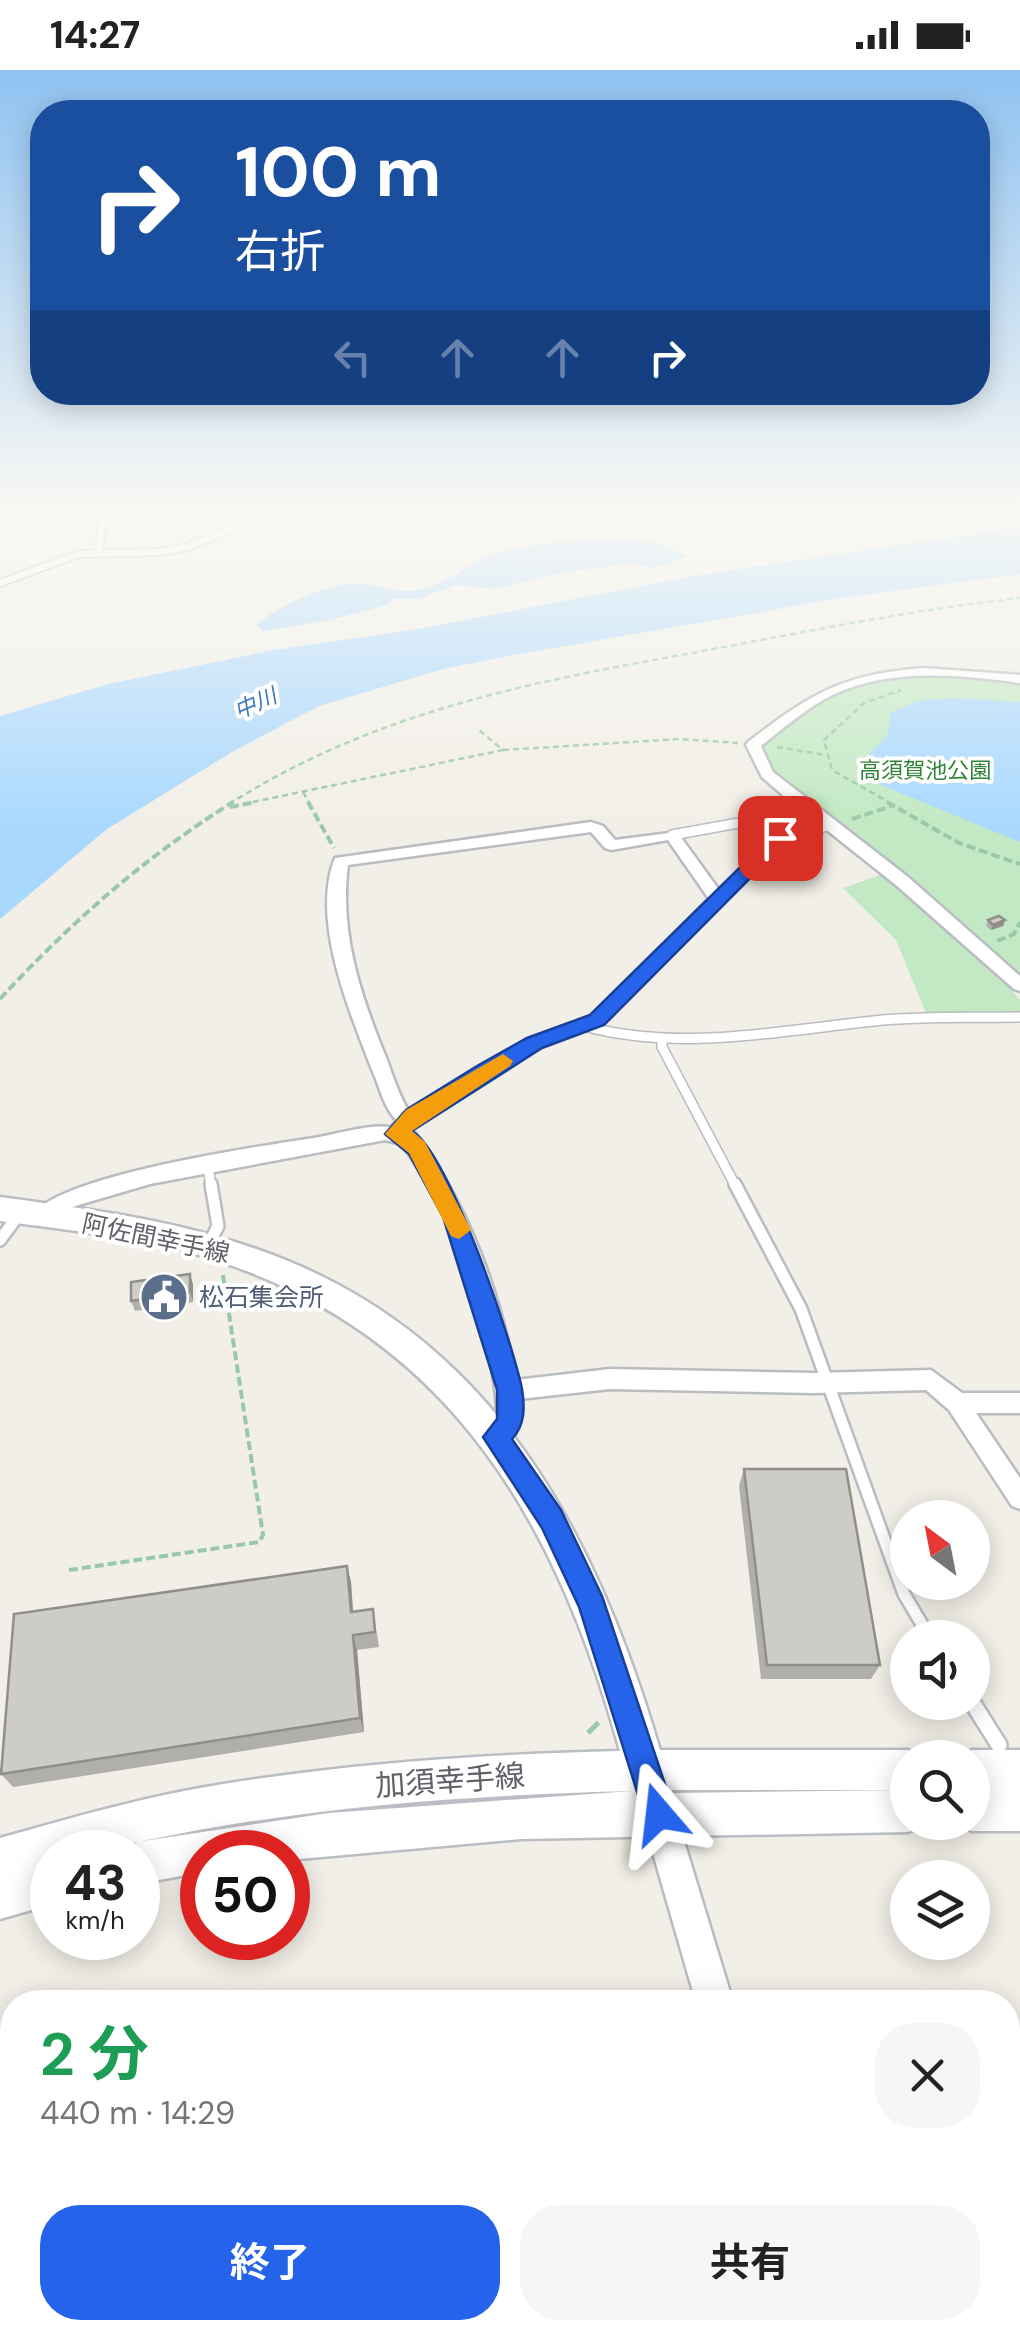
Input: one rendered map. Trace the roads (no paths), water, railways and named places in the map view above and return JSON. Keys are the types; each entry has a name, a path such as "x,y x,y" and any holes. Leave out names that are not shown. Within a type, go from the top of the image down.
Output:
{"main road":[{"name":"阿佐間幸手線","path":"22,1212 217,1249 298,1279 388,1333 428,1364 496,1437 534,1490 574,1563 611,1658 659,1814"},
{"name":"加須幸手線","path":"0,1859 146,1820 379,1784 646,1770 890,1770"},
{"path":"990,1810 1020,1810"},
{"name":"加須幸手線","path":"160,1859 300,1835 486,1818 890,1811"},
{"path":"0,1898 30,1889"}],"street":[{"path":"1020,679 964,672 868,681 816,699 758,745 766,774 981,948 1020,985"},
{"path":"22,1212 51,1207 80,1194 401,1127 534,1043 597,1020 782,834 775,807 795,798"},
{"path":"496,1437 510,1423 510,1390 454,1217 417,1148 401,1127 344,961 336,890 341,861 591,828 598,829 610,846 672,836 717,899"},
{"path":"510,1390 610,1380 930,1380 958,1403 1020,1498"},
{"path":"958,1403 1020,1403"},
{"path":"659,1814 711,1990"}],"lane":[{"path":"672,836 778,816"},
{"path":"782,834 833,826"},
{"path":"584,1026 600,1032 662,1039 915,1018 1020,1018"},
{"path":"662,1039 662,1047 801,1309 904,1594 919,1620"},
{"path":"208,1166 218,1226 217,1249"},
{"path":"0,1240 22,1212"},
{"path":"980,1720 997,1762"}],"water":[{"path":"346,616 263,631 257,625 267,617"},
{"name":"中川","path":"486,616 738,616 443,669 319,706 232,752 107,829 0,919 0,716 108,684 274,650"},
{"path":"950,698 1020,702 1020,842 881,785 865,776 858,765 888,735 890,713 917,701"}],"place":[{"name":"松石集会所","path":"164,1297"}],"park label":[{"name":"高須賀池公園","path":"925,770"}]}
